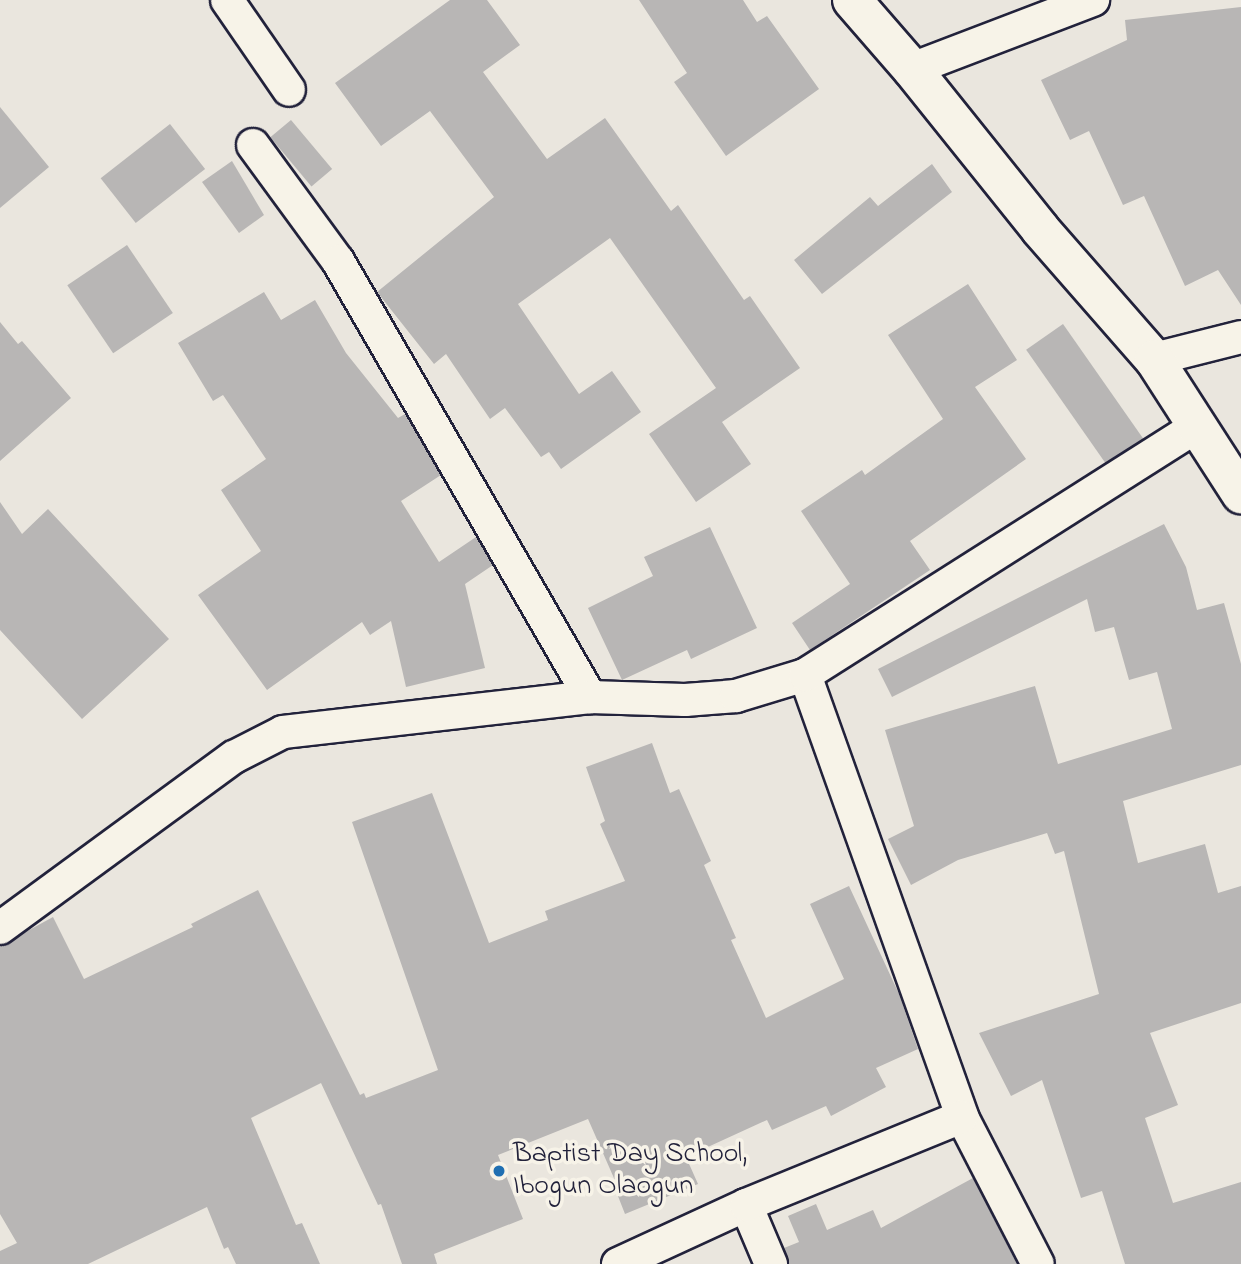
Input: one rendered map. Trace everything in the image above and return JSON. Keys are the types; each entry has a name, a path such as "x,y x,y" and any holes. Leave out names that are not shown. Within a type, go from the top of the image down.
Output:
{"main road":[{"path":"852,0 912,69 1040,229 1154,359 1241,494"}],"street":[{"path":"227,0 289,90"},
{"path":"912,69 1093,0"},
{"path":"253,145 338,261 590,697"},
{"path":"1154,359 1241,337"},
{"path":"0,928 234,757 283,732 590,697 685,700 736,696 804,675 1198,426"},
{"path":"804,675 962,1117 1038,1264"},
{"path":"618,1264 746,1205 962,1117"},
{"path":"746,1205 771,1264"}],"building":[{"path":"450,0 487,0 520,45 483,72 547,159 605,118 671,211 678,205 744,300 750,296 800,368 722,422 751,464 696,502 649,434 716,388 610,238 518,304 579,394 612,371 641,412 561,469 549,452 541,457 505,408 490,419 446,354 434,364 377,292 494,197 430,111 381,146 335,83"},
{"path":"639,0 743,0 757,22 767,16 819,89 726,156 674,82 687,73"},
{"path":"1241,7 1241,305 1218,270 1185,286 1144,196 1123,205 1089,131 1070,140 1041,80 1127,40 1125,20"},
{"path":"0,107 49,167 0,208"},
{"path":"291,120 332,169 311,186 270,137"},
{"path":"170,124 205,169 136,223 101,178"},
{"path":"232,161 264,215 239,233 202,182"},
{"path":"932,164 952,192 822,294 794,260 870,197 878,206"},
{"path":"127,245 173,313 113,353 67,285"},
{"path":"968,284 1017,360 975,387 1026,459 910,541 930,570 810,650 792,623 850,584 801,511 862,470 865,475 943,419 888,335"},
{"path":"264,292 281,320 315,300 346,353 398,418 405,414 441,475 401,501 439,562 476,537 493,565 465,584 485,668 406,687 391,621 370,635 362,622 267,690 198,595 261,551 221,490 266,459 223,395 213,401 178,343"},
{"path":"0,322 18,344 22,341 71,398 0,461"},
{"path":"1063,324 1143,439 1106,464 1026,350"},
{"path":"0,502 22,534 48,509 169,639 82,719 0,630"},
{"path":"1164,524 1186,567 1197,610 1224,603 1241,664 1241,765 1123,801 1138,863 1205,844 1218,893 1241,886 1241,1003 1150,1033 1178,1105 1145,1118 1173,1203 1241,1182 1241,1264 1125,1264 1102,1191 1081,1198 1042,1080 1011,1096 979,1033 1099,994 1064,851 1055,854 1047,833 958,860 911,885 888,839 914,826 885,730 1035,686 1058,764 1172,729 1157,672 1129,680 1114,627 1095,632 1087,599 892,697 878,669"},
{"path":"710,527 757,628 691,659 687,650 622,680 588,608 653,576 644,557"},
{"path":"652,743 670,793 679,789 711,861 704,865 736,938 731,940 766,1018 844,979 810,904 849,886 899,994 918,1049 876,1068 886,1087 831,1116 826,1106 772,1130 767,1120 686,1157 698,1184 625,1214 614,1186 617,1185 588,1119 498,1155 523,1219 434,1254 437,1264 402,1264 381,1204 378,1205 321,1083 251,1118 296,1225 302,1223 320,1264 236,1264 228,1247 224,1249 207,1207 88,1264 0,1264 0,1251 17,1243 0,1214 0,946 53,917 84,979 193,927 191,924 258,890 360,1095 364,1093 366,1098 438,1070 352,822 432,793 489,943 548,920 545,911 625,881 600,824 605,821 586,767"},
{"path":"973,1178 1017,1264 789,1264 784,1248 799,1242 788,1216 816,1204 827,1230 873,1210 881,1228"}],"place":[{"name":"Baptist Day School, Ibogun Olaogun","path":"499,1171"}]}
